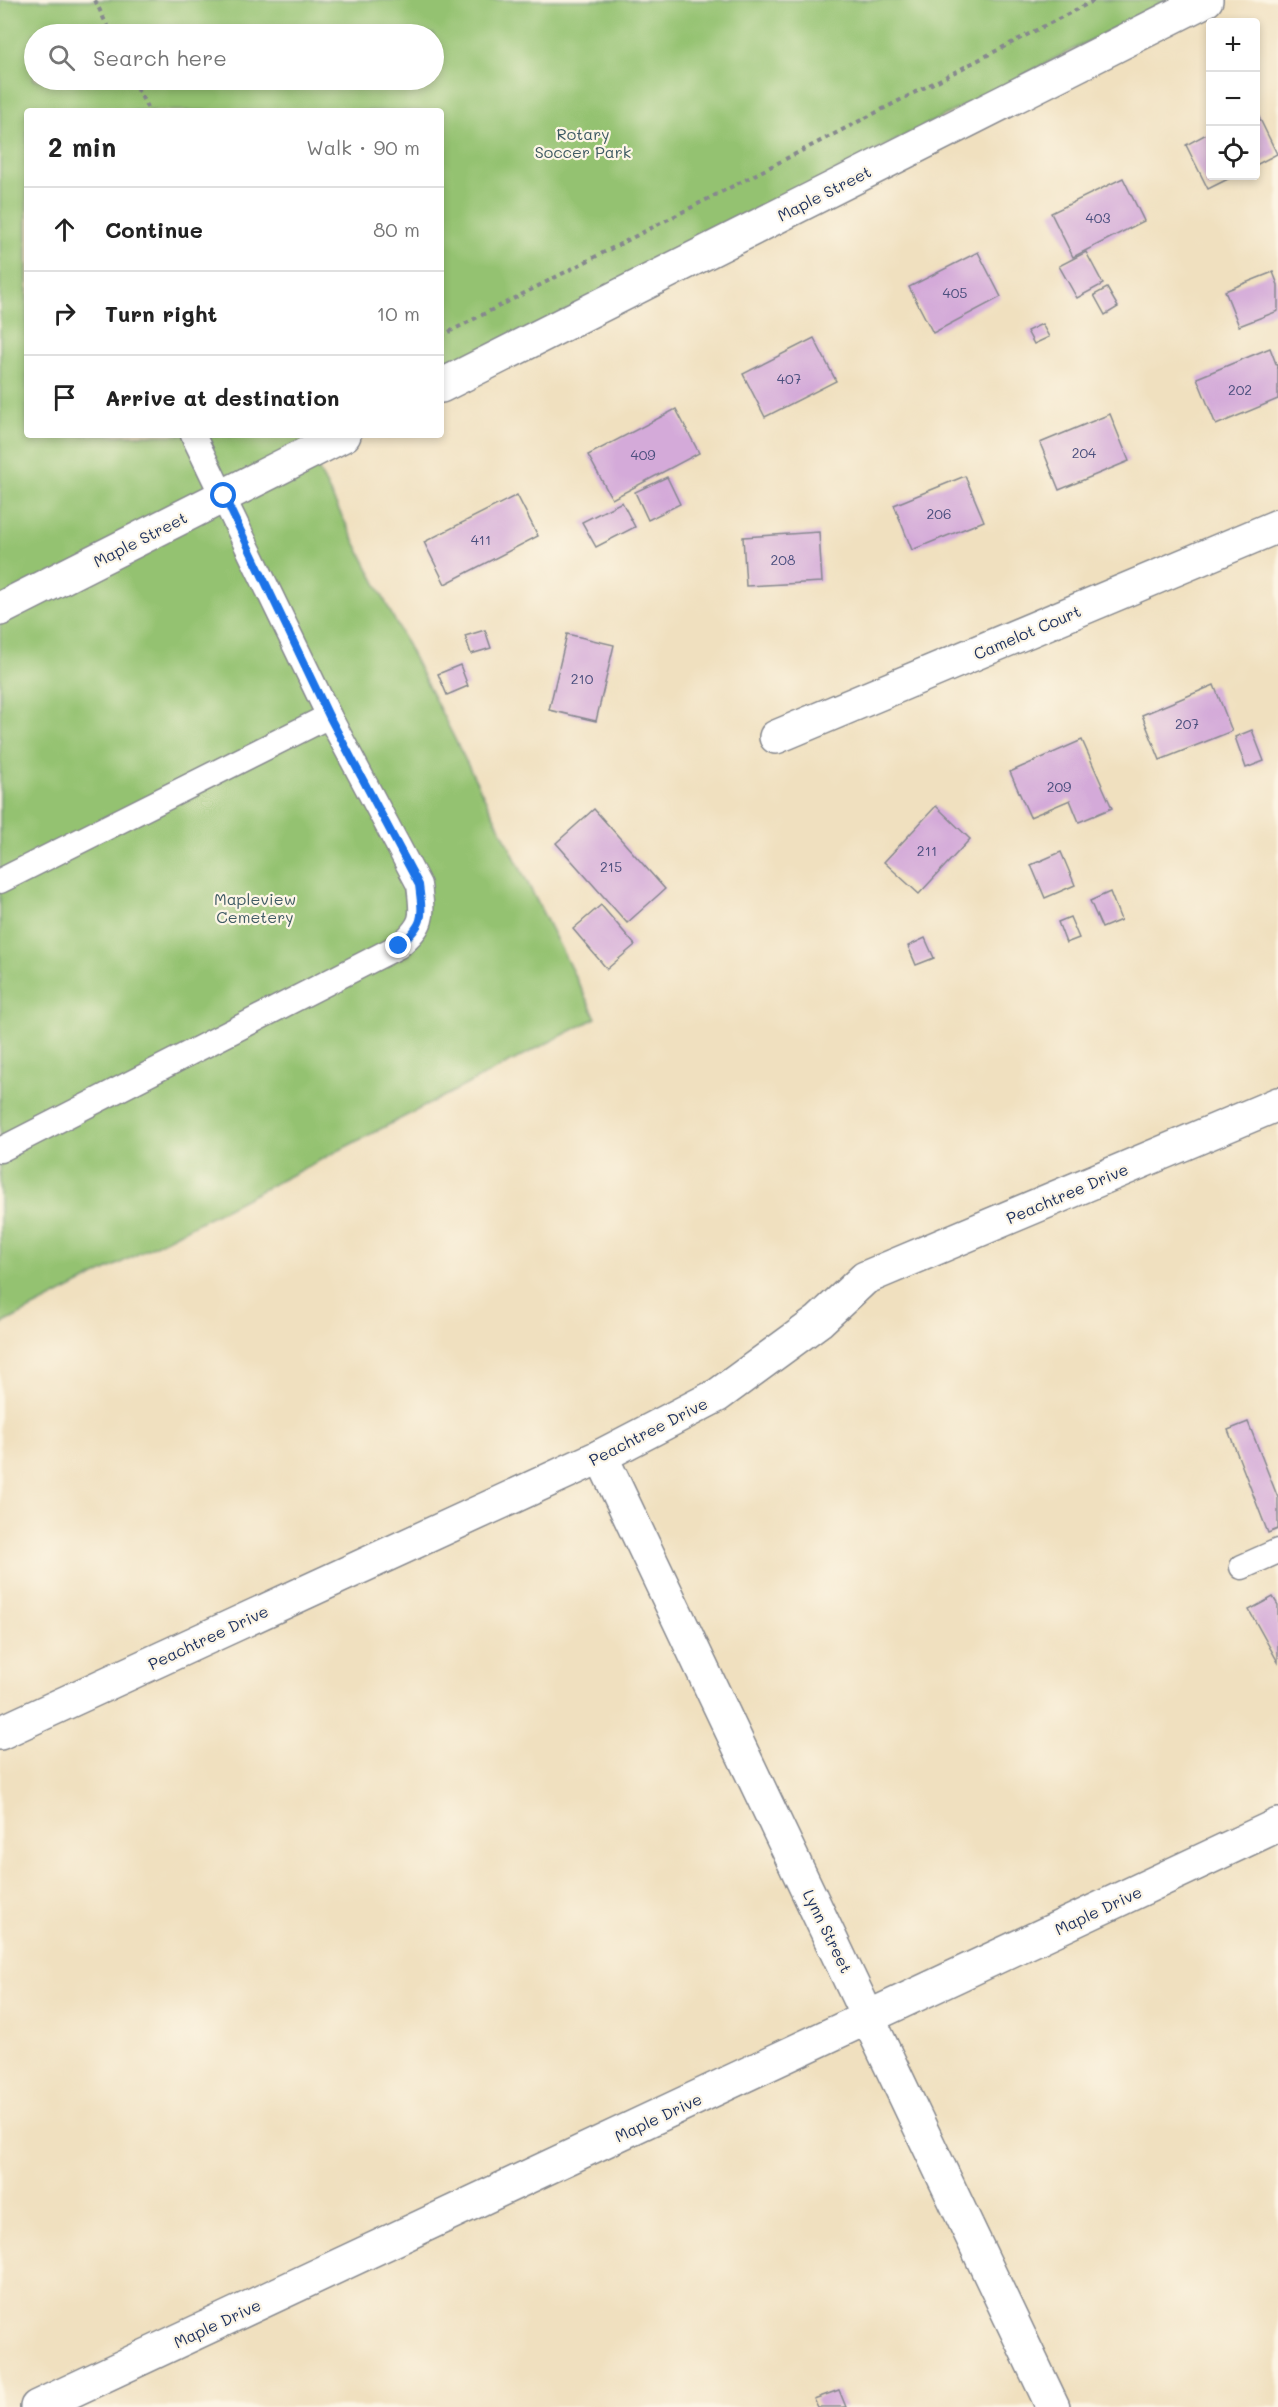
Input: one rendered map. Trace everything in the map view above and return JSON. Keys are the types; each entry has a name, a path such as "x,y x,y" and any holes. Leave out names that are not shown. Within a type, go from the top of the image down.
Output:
{"street":[{"name":"Maple Street","path":"444,384 1206,0"},
{"name":"Maple Street","path":"0,609 338,438"},
{"name":"Camelot Court","path":"776,737 1278,526"},
{"name":"Peachtree Drive","path":"0,1733 601,1456 718,1395 819,1321 865,1278 1278,1104"},
{"name":"Lynn Street","path":"601,1456 1053,2407"},
{"name":"Maple Drive","path":"37,2407 1278,1825"}],"lane":[{"path":"0,1150 399,946 413,934 423,915 419,885 329,716 195,438"},
{"path":"0,881 329,716"},
{"path":"1242,1567 1278,1551"}],"path":[{"path":"95,0 106,24"},
{"path":"444,334 1095,0"},
{"path":"138,90 147,108"}],"green space":[{"name":"Mapleview Cemetery","path":"0,0 1169,0 444,373 444,108 24,108 24,438 319,438 306,445 596,1018 0,1325"}],"building":[{"path":"1260,119 1277,154 1260,163"},
{"path":"1206,134 1206,180 1226,180 1208,189 1186,145"},
{"path":"1123,178 1144,221 1073,257 1051,213"},
{"path":"978,252 1001,297 933,333 909,287"},
{"path":"1086,252 1103,284 1077,298 1059,266"},
{"path":"1273,272 1278,285 1278,311 1239,326 1225,291"},
{"path":"1107,288 1118,307 1105,315 1094,295"},
{"path":"1042,324 1049,337 1034,344 1027,331"},
{"path":"814,338 836,381 765,417 743,374"},
{"path":"1270,348 1278,369 1278,399 1216,425 1197,378"},
{"path":"676,409 699,453 612,499 588,455"},
{"path":"1110,414 1129,461 1059,490 1040,443"},
{"path":"965,476 984,521 912,550 894,505"},
{"path":"667,477 680,504 648,520 635,492"},
{"path":"517,495 538,536 445,584 424,542"},
{"path":"622,502 635,527 596,547 582,522"},
{"path":"819,532 822,582 746,586 743,537"},
{"path":"485,630 491,648 471,654 465,636"},
{"path":"567,634 614,645 596,721 549,710"},
{"path":"460,665 468,686 447,695 438,674"},
{"path":"1214,685 1232,731 1160,760 1142,715"},
{"path":"1252,730 1264,761 1246,768 1235,737"},
{"path":"1082,740 1112,808 1079,822 1070,800 1030,817 1010,772"},
{"path":"936,806 970,839 919,894 884,862"},
{"path":"594,809 665,889 627,923 556,843"},
{"path":"1061,852 1075,885 1045,898 1031,865"},
{"path":"1110,892 1121,920 1102,928 1090,901"},
{"path":"601,905 635,945 607,969 573,929"},
{"path":"1070,917 1079,938 1066,943 1058,922"},
{"path":"925,938 934,958 916,965 908,946"},
{"path":"1248,1422 1278,1498 1278,1529 1268,1533 1228,1430"},
{"path":"1273,1597 1278,1605 1278,1662 1249,1610"},
{"path":"839,2390 846,2407 818,2407 814,2399"}],"route":[{"path":"224,496 329,716 419,885 423,915 413,934 399,946"}],"park label":[{"name":"Rotary Soccer Park","path":"583,142"}]}
